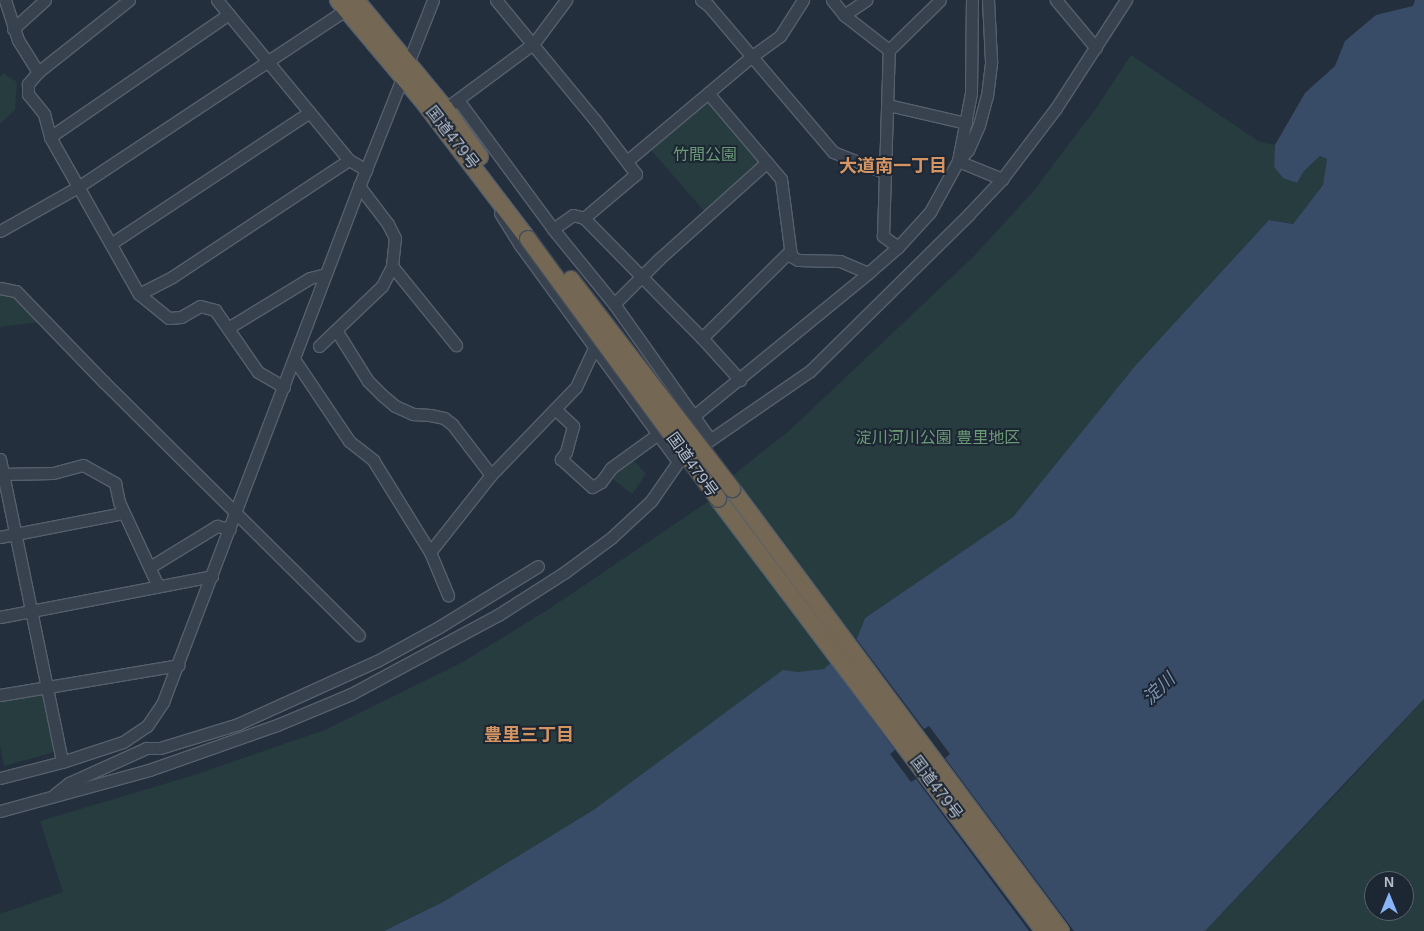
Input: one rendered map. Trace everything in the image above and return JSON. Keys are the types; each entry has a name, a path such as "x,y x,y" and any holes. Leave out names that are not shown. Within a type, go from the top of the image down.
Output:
{"highway":[{"path":"354,3 404,70 452,104 540,235"},
{"name":"国道479号","path":"404,70 444,127 540,235 1061,931"},
{"name":"国道479号","path":"540,235 712,492 1044,931"}],"street":[{"path":"5,0 13,29 38,72"},
{"path":"13,29 45,0"},
{"path":"129,0 38,72 28,84 28,94 44,114 50,137 112,243 139,294 169,318 181,317 200,306 215,310 258,372 284,387"},
{"path":"217,0 349,160 366,170"},
{"path":"0,778 62,762 123,742 142,731 163,702 179,665 359,186 433,0"},
{"path":"496,0 534,43 636,174 584,218"},
{"path":"452,104 534,43 566,0"},
{"path":"627,161 750,57 780,36 803,0"},
{"path":"832,0 844,15 889,50"},
{"path":"844,15 866,0"},
{"path":"898,247 883,236 889,50 940,0"},
{"path":"958,161 959,147 966,123 973,61 972,0"},
{"path":"555,409 573,426 566,452 561,459 592,487 601,482 611,468 693,416 740,380 898,247 930,212 958,161 968,150 979,125 987,96 991,61 988,0"},
{"path":"1056,0 1096,48"},
{"path":"0,811 149,770 277,725 351,694 498,615 565,572 611,538 650,501 678,462 810,371 968,215 1002,179 1056,108 1126,0"},
{"path":"707,2 750,57 833,152 884,172"},
{"path":"0,231 78,187 354,3"},
{"path":"50,137 229,14"},
{"path":"708,93 781,179 791,256 798,260 840,261 868,273"},
{"path":"888,104 966,123"},
{"path":"112,243 310,112"},
{"path":"444,127 520,245 678,462"},
{"path":"139,294 172,277 349,160"},
{"path":"958,161 1002,179"},
{"path":"614,304 767,162"},
{"path":"319,346 382,286 392,266 396,238 388,224 359,186"},
{"path":"710,439 614,304 540,235 573,215 584,218 702,338 740,380"},
{"path":"702,338 790,251"},
{"path":"392,266 456,345"},
{"path":"228,328 310,278 326,274"},
{"path":"0,288 16,291 104,382 360,635"},
{"path":"336,330 368,381 382,395 395,406 414,414 430,414 452,424 491,476"},
{"path":"430,552 491,476 576,388 595,346"},
{"path":"294,359 349,441 373,460 430,552 448,595"},
{"path":"0,459 1,474 62,762"},
{"path":"1,474 53,473 83,464 114,483 124,512 158,586"},
{"path":"0,537 124,512"},
{"path":"150,566 217,526 230,529"},
{"path":"48,798 69,783 146,748 160,748 238,724 377,661 440,628 538,566"},
{"path":"0,617 212,576"},
{"path":"0,695 179,665"},
{"path":"142,731 146,748"}],"green space":[{"name":"淀川河川公園 豊里地区","path":"1131,55 1258,141 1275,145 1274,167 1297,183 1304,171 1320,156 1327,159 1323,185 1293,224 1269,220 1135,366 1013,517 865,618 857,638 824,669 443,902 384,931 0,931 0,914 63,892 40,821 191,776 325,730 463,662 549,609 709,501 732,476 789,431 975,255 1032,193 1097,107"},
{"path":"3,73 17,82 15,110 0,124 0,77"},
{"name":"竹間公園","path":"705,103 710,104 759,160 759,166 705,212 651,150"},
{"path":"11,292 39,322 0,327 0,293"},
{"path":"631,457 646,474 632,494 609,476"},
{"path":"41,693 54,749 51,753 4,766 0,745 0,701"},
{"path":"1424,699 1424,931 1205,931 1355,774"}],"water":[{"name":"淀川","path":"1415,0 1424,0 1424,699 1205,931 384,931 443,902 595,809 783,670 798,672 824,669 857,638 865,618 1013,517 1135,366 1269,220 1293,224 1323,185 1327,159 1320,156 1304,171 1297,183 1283,178 1274,167 1275,145 1305,93 1335,66 1345,41 1376,15 1413,6"}],"pier":[{"path":"855,637 924,729 929,726 950,754 945,758 1074,931 1029,931 916,779 911,782 890,754 895,750 829,661"}],"district":[{"name":"大道南一丁目","path":"893,166"},
{"name":"豊里三丁目","path":"529,735"}]}
